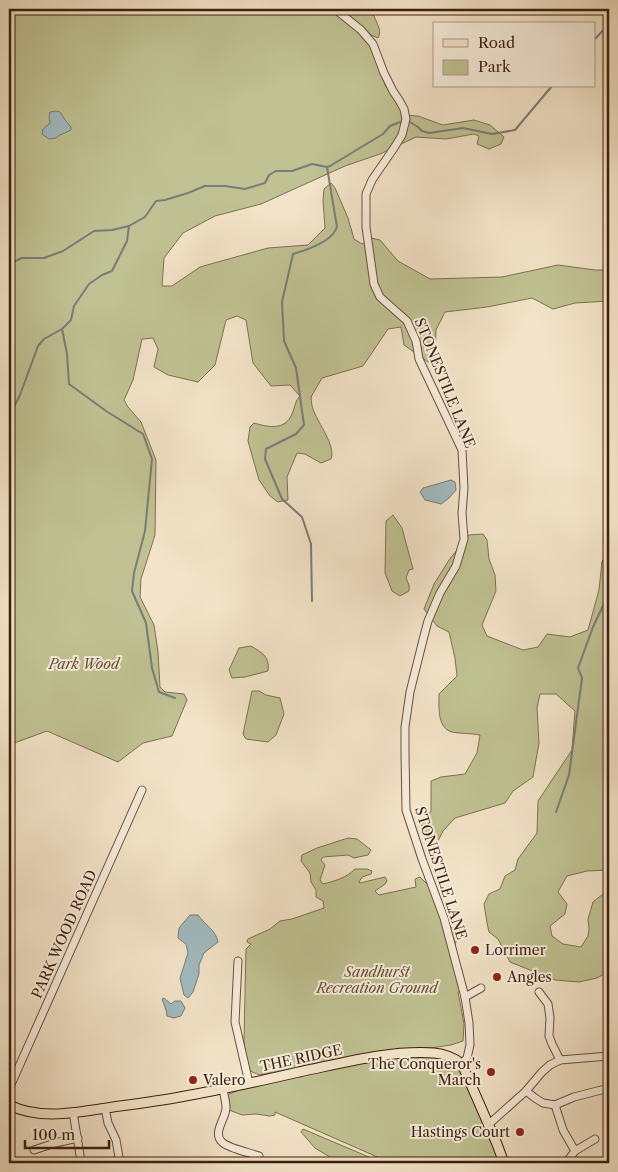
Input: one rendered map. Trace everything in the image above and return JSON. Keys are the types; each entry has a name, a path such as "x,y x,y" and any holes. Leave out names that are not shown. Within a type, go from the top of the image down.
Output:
{"main road":[{"name":"THE RIDGE","path":"9,1105 24,1112 45,1115 105,1108 179,1098 386,1055 433,1053 454,1058 462,1064"},
{"path":"462,1064 504,1163"}],"street":[{"name":"STONESTILE LANE","path":"335,9 361,30 373,44 384,73 402,105 406,119 402,134 372,180 366,194 366,227 374,284 380,297 407,321 416,341 419,359 462,450 464,539 456,566 440,593 428,621 410,692 405,727 404,754 406,810 444,918 465,997 470,1045 467,1058 462,1064"},
{"name":"PARK WOOD ROAD","path":"9,1089 142,790"},
{"path":"238,961 236,1022 249,1083"},
{"path":"465,997 481,988"},
{"path":"540,992 548,1004 550,1018 549,1036 560,1060"},
{"path":"488,1125 526,1091 550,1065 560,1060 609,1056"},
{"path":"526,1091 543,1103 555,1105 574,1097 609,1088"},
{"path":"223,1089 226,1109 219,1129 221,1142 259,1156"},
{"path":"555,1105 563,1130 575,1150"},
{"path":"105,1108 108,1123 116,1140 120,1163"},
{"path":"73,1112 80,1163"},
{"path":"34,1150 40,1144 78,1138"},
{"path":"566,1163 575,1150 595,1139"}],"green space":[{"name":"Park Wood","path":"9,9 329,9 339,16 341,9 378,9 373,13 380,32 378,38 371,35 360,25 354,29 372,48 385,85 400,106 402,115 418,116 443,125 474,120 490,125 504,137 501,144 489,149 477,144 479,136 474,134 446,139 416,137 380,154 345,166 261,204 215,216 183,233 164,258 162,286 172,286 200,267 268,248 308,245 325,228 324,189 331,183 348,218 354,239 362,244 371,238 380,240 398,261 430,279 502,277 558,265 609,270 609,301 575,303 553,309 532,298 487,307 445,312 436,330 435,359 428,362 404,345 401,327 388,329 363,366 322,378 311,400 315,415 329,441 332,453 331,459 321,463 305,454 297,453 287,477 288,500 278,502 270,496 259,480 248,441 250,427 254,423 276,426 285,423 292,414 300,396 290,385 271,386 253,363 246,320 237,316 226,320 215,365 198,382 168,375 154,367 158,349 153,338 142,339 133,380 124,400 141,422 156,460 155,535 141,579 140,597 154,625 160,687 165,692 184,694 187,700 172,736 143,743 118,762 47,731 9,745"},
{"path":"393,515 402,528 413,569 409,570 406,578 409,591 400,596 392,591 385,573 386,521"},
{"path":"483,534 487,540 489,559 495,575 496,591 482,625 487,636 523,650 538,647 547,634 570,637 588,630 599,590 602,561 609,554 609,870 587,871 567,876 558,892 567,904 565,914 550,926 552,936 563,944 581,947 588,936 588,919 593,902 609,891 609,947 604,974 597,978 579,982 555,980 510,962 498,939 489,932 484,904 489,894 500,889 505,876 515,870 518,859 537,833 538,801 572,750 575,711 556,694 540,694 537,708 539,743 533,777 513,791 505,803 455,818 443,831 435,847 430,846 421,824 431,811 431,781 441,777 465,774 477,753 480,735 452,732 447,730 441,722 439,694 457,676 455,658 449,632 437,626 424,609 434,584 449,560 469,535"},
{"path":"251,646 266,658 268,671 232,678 229,670 239,648"},
{"path":"252,691 259,691 266,695 280,698 284,714 276,735 268,742 246,739 243,734"},
{"name":"Sandhurst Recreation Ground","path":"348,838 357,839 371,850 368,855 354,858 348,855 323,857 321,860 325,865 320,880 323,884 344,877 355,869 367,869 372,871 371,874 362,877 360,883 385,877 387,881 375,891 379,895 416,887 415,879 420,877 441,898 443,914 448,926 456,930 459,935 455,944 460,991 458,992 464,1024 463,1041 438,1047 380,1051 259,1075 252,1072 249,1068 246,1061 244,1041 246,949 251,944 247,942 248,939 270,929 280,921 324,908 323,901 316,897 316,890 311,882 310,873 301,861 302,855"},
{"path":"423,1055 441,1058 459,1070 476,1105 499,1160 498,1163 391,1163 275,1112 275,1115 270,1116 242,1115 229,1110 227,1095 249,1086 371,1059"},
{"path":"303,1129 383,1163 340,1163 315,1148 301,1132"}],"water":[{"path":"50,112 60,112 71,127 71,130 56,138 49,139 42,134 43,129 50,123"},
{"path":"451,480 455,482 456,490 441,504 425,500 420,492 423,488"},
{"path":"190,915 198,915 213,931 218,942 204,953 199,965 199,974 193,992 188,998 184,995 180,978 188,953 186,944 178,938 179,928"},
{"path":"164,998 171,1004 175,1001 181,1001 185,1008 181,1016 174,1018 167,1016 162,999"}],"waterway":[{"path":"596,38 609,24"},
{"path":"410,122 422,131 429,133 463,128 492,134 515,130 550,88"},
{"path":"9,264 22,258 44,258 63,251 94,231 112,230 129,226 145,217 156,201 188,193 205,186 245,189 265,183 269,175 276,171 292,171 312,164 330,166 383,134 390,126 400,122"},
{"path":"312,601 311,544 302,517 282,499 265,459 266,449 296,434 304,425 296,368 284,341 282,302 293,254 312,248 325,241 337,227 327,167"},
{"path":"9,417 20,395 38,346 44,339 62,329 71,320 74,306 89,284 112,271 127,241 129,226"},
{"path":"62,329 67,354 69,384 106,411 143,434 152,459 145,531 134,573 132,591 146,623 152,668 159,692 175,698"},
{"path":"556,812 569,775 582,678 578,668 593,627 609,593"}],"place":[{"name":"Lorrimer","path":"475,950"},
{"name":"Angles","path":"497,977"},
{"name":"The Conqueror's March","path":"491,1072"},
{"name":"Valero","path":"193,1080"},
{"name":"Hastings Court","path":"520,1132"}]}
